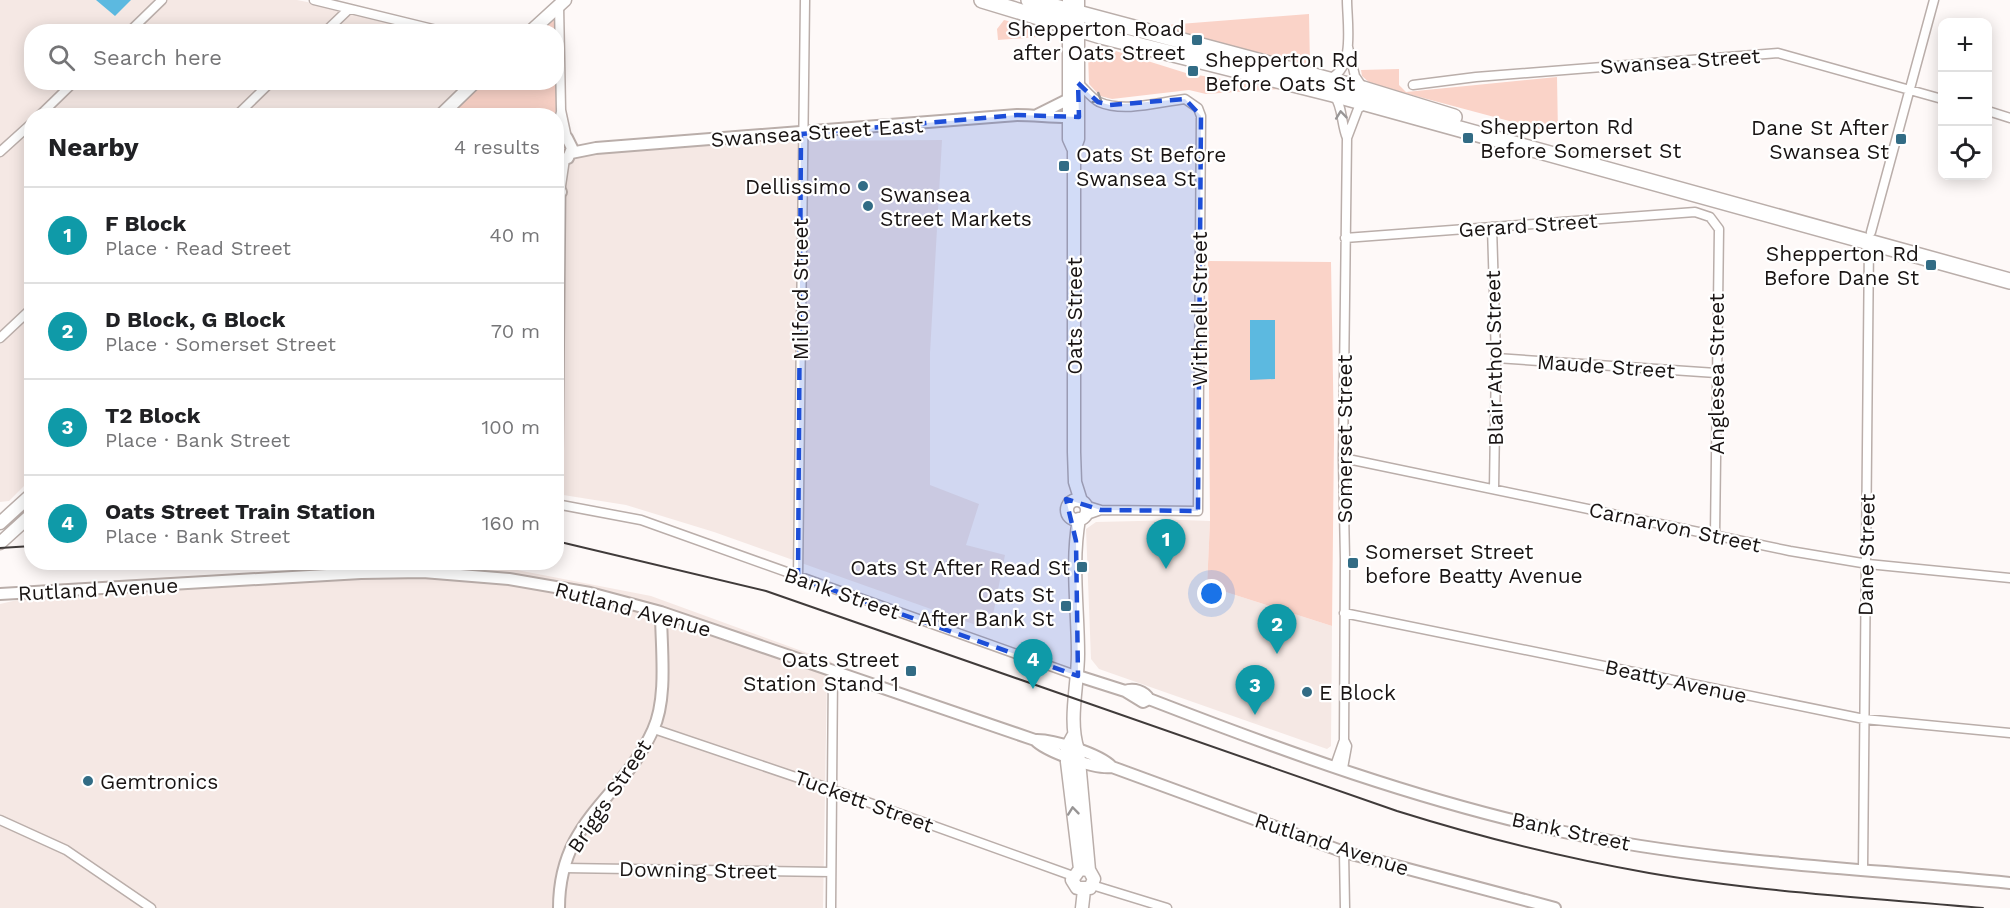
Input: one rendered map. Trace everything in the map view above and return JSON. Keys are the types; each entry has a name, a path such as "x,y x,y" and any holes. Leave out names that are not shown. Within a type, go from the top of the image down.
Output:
{"highway":[{"path":"982,0 1074,13"},
{"path":"1029,0 1074,13 1218,67 1330,86 1870,236 2010,271"},
{"path":"1870,236 2010,281"}],"main road":[{"path":"539,24 562,3"},
{"name":"Oats Street","path":"1074,13 1078,83 1074,117"},
{"name":"Oats Street","path":"1074,13 1069,99 1078,139 1074,150 1078,676 1073,750 1081,872 1094,876 1088,888"},
{"path":"448,108 467,90"},
{"path":"2,518 24,500"},
{"path":"6,536 24,521"},
{"path":"1081,872 1075,886 1088,888 1082,908"}],"street":[{"path":"137,24 162,0"},
{"path":"314,0 412,24"},
{"name":"Milford Street","path":"798,578 801,134 805,0"},
{"path":"1347,0 1348,45 1355,76 1365,96"},
{"name":"Dane Street","path":"1863,869 1870,236 1934,0"},
{"path":"562,3 562,24"},
{"path":"333,24 349,9"},
{"path":"1330,86 1340,72 1348,45"},
{"name":"Swansea Street","path":"1413,85 1476,77 1778,53 1938,98"},
{"name":"Withnell Street","path":"1078,83 1098,102 1121,107 1185,99 1198,108 1201,116 1198,511 1078,510"},
{"name":"Somerset Street","path":"1330,86 1340,106 1342,125 1347,138"},
{"path":"47,108 66,90"},
{"path":"244,108 263,90"},
{"path":"561,90 561,108"},
{"name":"Somerset Street","path":"1339,767 1347,746 1344,740 1343,458 1347,138 1365,96"},
{"name":"Swansea Street East","path":"565,148 596,148 801,134 1037,115 1069,99"},
{"path":"1992,112 2010,118"},
{"name":"Swansea Street East","path":"1037,115 1044,118 1074,117"},
{"path":"0,152 24,130"},
{"name":"Gerard Street","path":"1345,238 1695,212 1710,217"},
{"name":"Anglesea Street","path":"1710,217 1719,229 1714,535"},
{"name":"Blair Athol Street","path":"1492,227 1496,358 1494,489"},
{"path":"0,338 24,316"},
{"name":"Maude Street","path":"1496,358 1716,373"},
{"name":"Carnarvon Street","path":"1343,458 1714,535 1868,564 2010,578"},
{"name":"Bank Street","path":"564,505 641,520 798,578 1078,676 1125,690 1130,696 1143,702 1149,699 1443,803 1575,834 1689,853 2010,883"},
{"path":"2,518 6,536"},
{"name":"Rutland Avenue","path":"0,594 361,573 423,572 509,579 590,593 661,612 1035,740 1040,746 1073,750 1104,768 1112,767 1344,852 1556,908"},
{"name":"Briggs Street","path":"559,908 559,890 564,868 575,838 642,750 654,729 661,699 661,612"},
{"name":"Beatty Avenue","path":"1344,613 1864,720 2010,733"},
{"path":"831,908 832,671"},
{"name":"Tuckett Street","path":"654,729 1081,872"},
{"path":"0,820 66,850 151,908"},
{"path":"1344,852 1345,908"},
{"name":"Downing Street","path":"564,868 831,872"},
{"path":"1088,888 1167,908"}],"highlighted area":[{"path":"1078,83 1098,102 1110,105 1185,99 1201,116 1198,511 1101,510 1066,499 1076,541 1078,676 798,578 801,134 1017,115 1079,117"}],"shaded area":[{"path":"0,0 297,0 419,24 24,24 24,90 461,90 441,108 24,108 24,486 9,501 0,502"},
{"path":"558,7 558,24 538,24"},
{"path":"1309,14 1310,66 1154,26"},
{"path":"1004,20 1037,28 1038,37 998,40 997,29"},
{"path":"1093,48 1106,48 1186,73 1280,89 1206,94 1189,90 1112,99 1100,96 1089,84 1088,54"},
{"path":"1399,69 1399,85 1406,92 1557,77 1558,134 1371,84 1362,76 1361,70"},
{"path":"468,90 560,90 560,108 448,108"},
{"path":"942,140 930,353 930,485 979,504 966,545 1005,555 990,630 714,532 626,505 564,495 564,150 795,141"},
{"path":"1208,261 1331,262 1334,438 1332,626 1207,586 1210,521"},
{"path":"1210,521 1207,586 1332,626 1331,746 1327,749 1099,669 1091,659 1086,529 1096,522"},
{"path":"301,570 518,570 651,596 832,662 827,674 823,908 0,908 0,604 26,598 41,585"}],"water":[{"path":"96,0 131,0 115,16"},
{"path":"1250,320 1275,320 1275,379 1250,380"}],"railway":[{"path":"564,543 766,591 1397,811 1459,830 1585,861 1690,880 1815,894 1983,908"},
{"path":"0,548 24,546"}],"place":[{"name":"Shepperton Road after Oats Street","path":"1197,40"},
{"name":"Shepperton Rd Before Oats St","path":"1193,71"},
{"name":"Shepperton Rd Before Somerset St","path":"1468,138"},
{"name":"Dane St After Swansea St","path":"1901,139"},
{"name":"Oats St Before Swansea St","path":"1064,166"},
{"name":"Dellissimo","path":"863,186"},
{"name":"Swansea Street Markets","path":"868,206"},
{"name":"Shepperton Rd Before Dane St","path":"1931,265"},
{"name":"Somerset Street before Beatty Avenue","path":"1353,563"},
{"name":"Oats St After Read St","path":"1082,567"},
{"name":"F Block","path":"1166,569"},
{"name":"Oats St After Bank St","path":"1066,606"},
{"name":"D Block, G Block","path":"1277,654"},
{"name":"Oats Street Station Stand 1","path":"911,671"},
{"name":"Oats Street Train Station","path":"1033,689"},
{"name":"E Block","path":"1307,692"},
{"name":"T2 Block","path":"1255,715"},
{"name":"Gemtronics","path":"88,781"}]}
